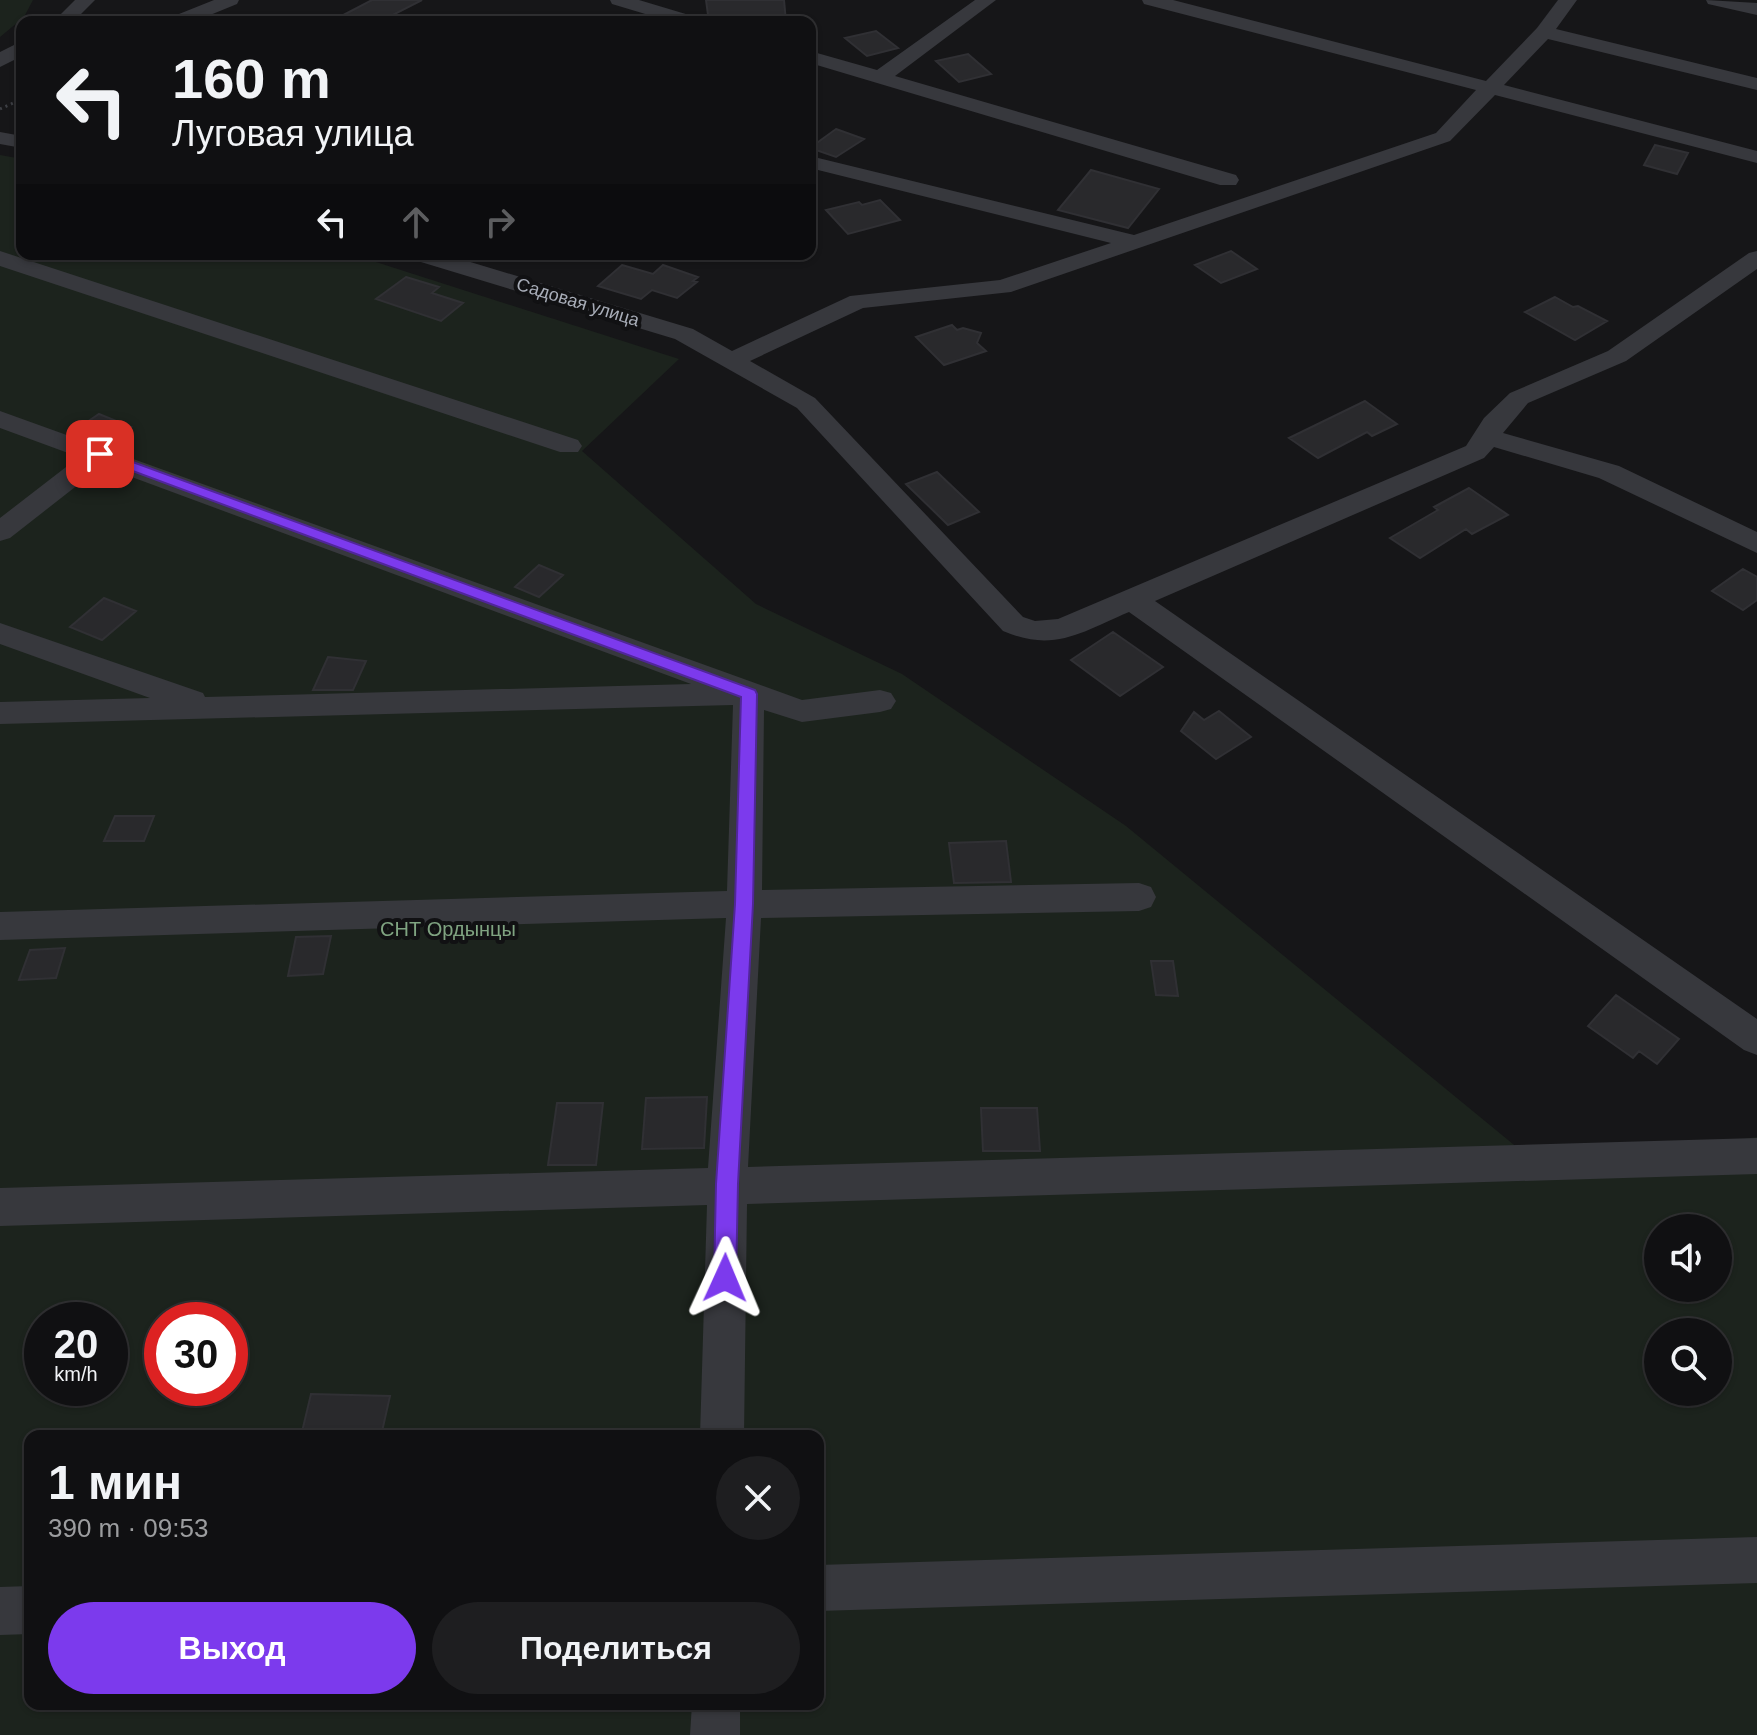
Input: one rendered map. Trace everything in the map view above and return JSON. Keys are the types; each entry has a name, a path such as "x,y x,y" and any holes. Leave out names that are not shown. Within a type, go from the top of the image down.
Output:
{"street":[{"path":"69,16 86,0"},
{"path":"191,16 230,0"},
{"path":"619,0 672,16"},
{"path":"879,78 987,0"},
{"path":"1151,0 1757,157"},
{"path":"733,360 858,301 1003,287 1443,137 1544,32 1568,0"},
{"path":"1715,0 1757,9"},
{"path":"1544,32 1757,84"},
{"path":"816,59 1228,180"},
{"path":"816,163 1132,241"},
{"path":"0,258 569,446"},
{"name":"Садовая улица","path":"439,260 684,334 806,403 1013,624 1032,632 1062,629 1475,452 1488,437 1493,424 1519,398 1617,356 1757,258"},
{"path":"0,419 802,711 880,701"},
{"path":"1488,437 1609,472 1664,496 1757,544"},
{"path":"0,532 100,454"},
{"path":"1132,599 1757,1039"},
{"path":"0,633 212,709"},
{"path":"0,713 749,694"},
{"path":"722,1430 727,1184 744,904 749,694"},
{"path":"0,926 744,904 1139,897"},
{"path":"0,1207 1757,1156"},
{"path":"824,1588 1757,1560"},
{"path":"0,1611 24,1610"},
{"path":"715,1735 716,1710"}],"green space":[{"path":"0,0 33,0 25,16 16,16 16,24 0,37"},
{"name":"СНТ Ордынцы","path":"0,155 16,158 16,260 370,260 679,359 582,451 756,604 902,674 1126,826 1542,1168 1757,1137 1757,1735 0,1735"}],"building":[{"path":"372,0 422,0 391,16 341,16"},
{"path":"706,0 784,0 785,16 708,16"},
{"path":"876,31 898,48 867,56 845,38"},
{"path":"968,54 991,74 959,82 936,61"},
{"path":"836,129 864,139 836,157 816,150 816,144"},
{"path":"1655,145 1688,153 1677,174 1644,165"},
{"path":"1091,170 1159,189 1128,228 1058,210"},
{"path":"880,200 900,220 848,234 826,210 859,202 862,205"},
{"path":"1231,251 1257,269 1221,283 1195,265"},
{"path":"622,265 653,274 663,265 698,277 693,281 697,282 677,298 652,290 641,299 598,286"},
{"path":"406,277 439,287 432,293 463,303 441,321 376,299"},
{"path":"1555,297 1607,321 1575,340 1525,312"},
{"path":"952,325 957,330 963,328 981,333 977,343 986,351 944,365 916,337"},
{"path":"1365,401 1397,424 1372,436 1367,432 1318,458 1289,438"},
{"path":"99,414 131,427 110,442 102,438 97,443 71,433"},
{"path":"937,472 979,512 948,525 906,484"},
{"path":"1469,488 1508,515 1472,534 1466,529 1420,558 1390,538 1438,510 1434,507"},
{"path":"539,565 563,575 539,597 515,587"},
{"path":"1743,569 1757,577 1757,600 1743,610 1712,591"},
{"path":"104,598 136,611 102,640 70,627"},
{"path":"1113,632 1163,667 1120,696 1071,660"},
{"path":"328,657 366,661 353,690 313,690"},
{"path":"1219,711 1251,737 1216,759 1181,731 1194,712 1204,720"},
{"path":"115,816 154,816 144,841 104,841"},
{"path":"1006,841 1011,882 954,883 949,843"},
{"path":"331,936 323,974 288,976 296,937"},
{"path":"65,948 56,978 19,980 30,950"},
{"path":"1151,961 1173,961 1178,996 1156,995"},
{"path":"1616,995 1679,1039 1657,1064 1639,1051 1633,1058 1588,1026"},
{"path":"707,1097 704,1148 642,1149 646,1098"},
{"path":"557,1103 603,1103 596,1165 548,1165"},
{"path":"981,1108 1037,1108 1040,1151 983,1151"},
{"path":"311,1394 390,1396 382,1430 302,1430"}],"route":[{"path":"100,454 749,694 744,904 727,1184 725,1278"}]}
